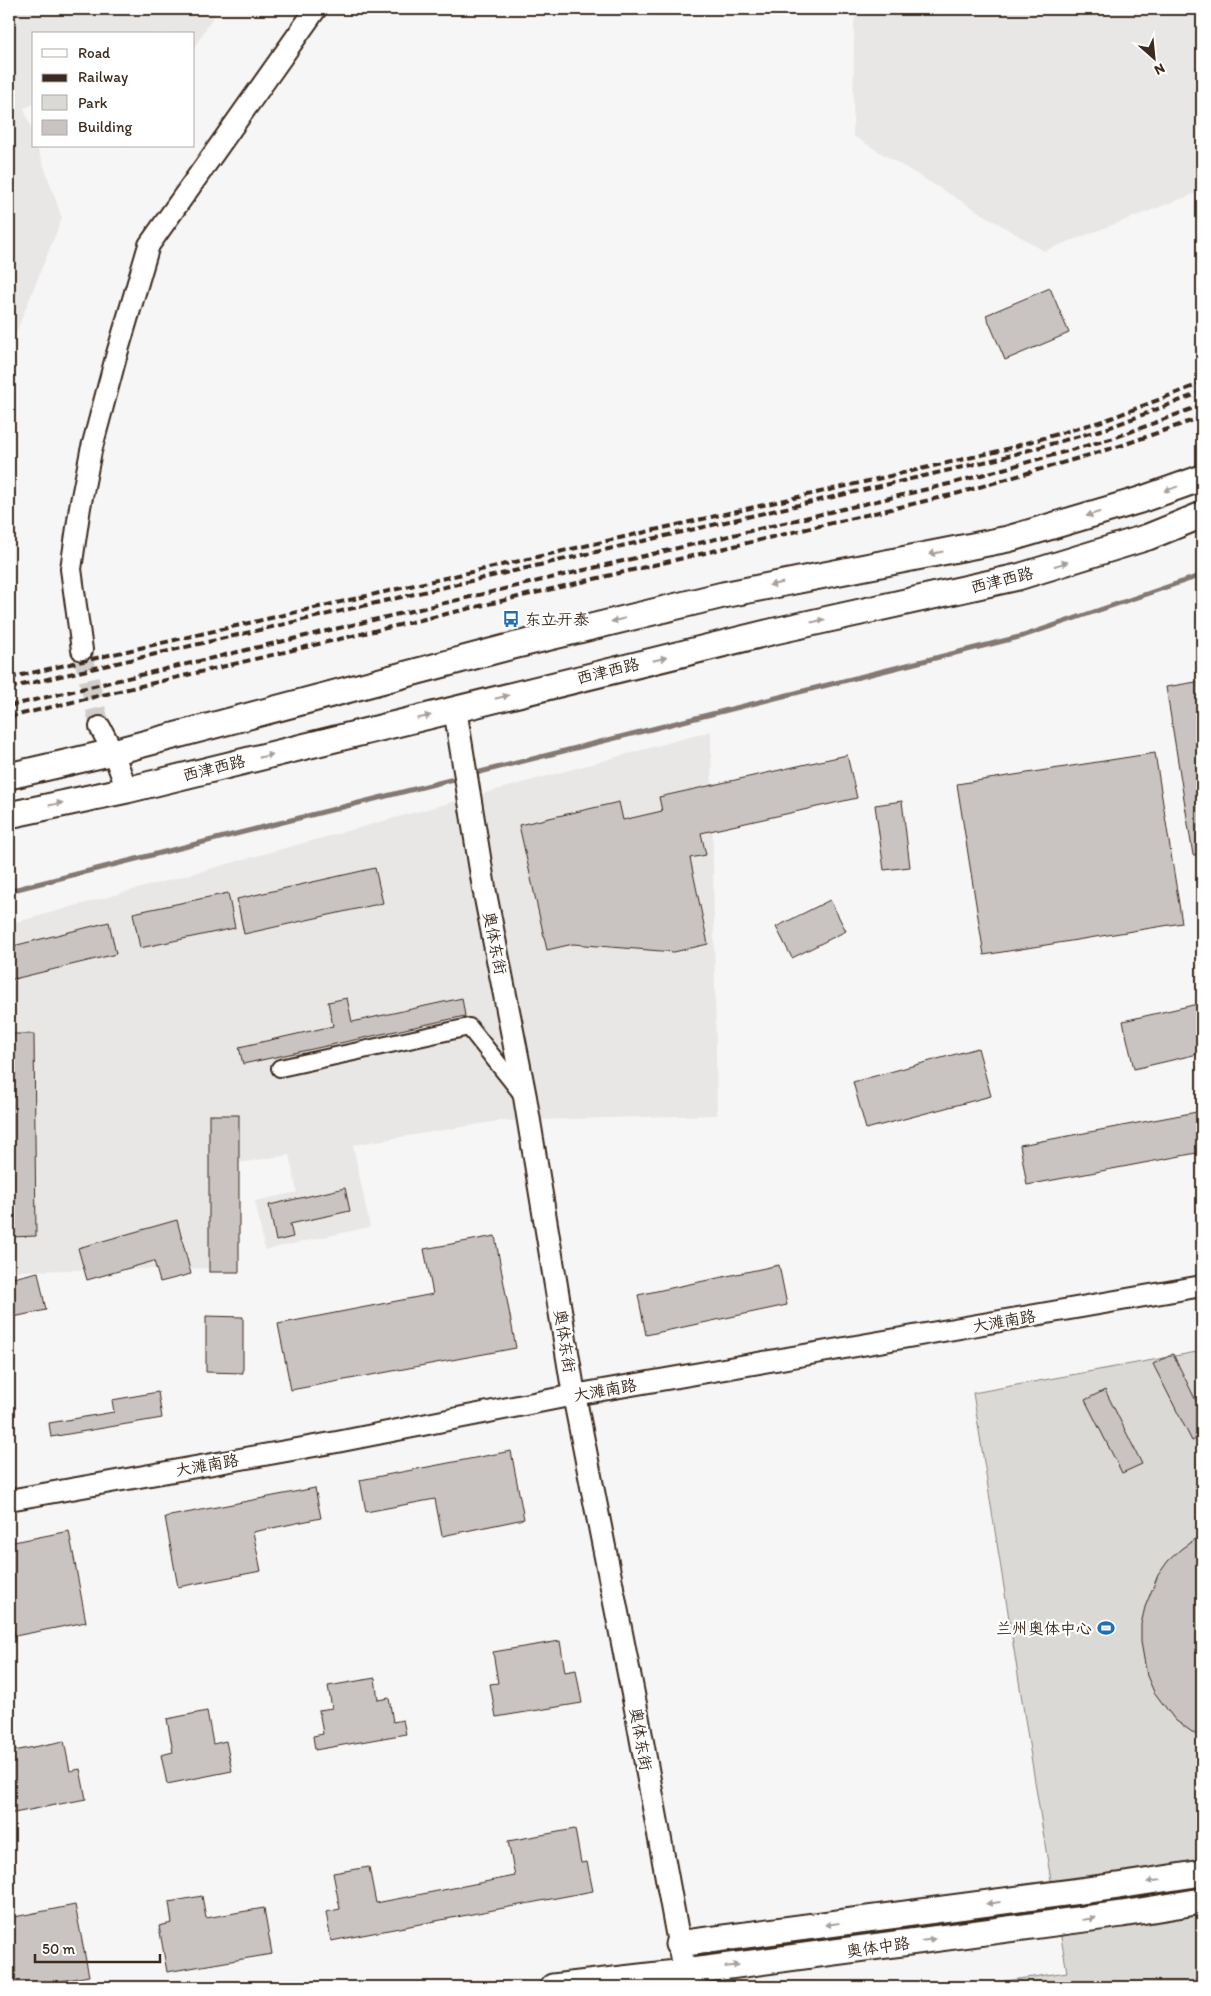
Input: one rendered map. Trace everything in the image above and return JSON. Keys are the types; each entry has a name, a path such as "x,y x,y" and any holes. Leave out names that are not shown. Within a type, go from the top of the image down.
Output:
{"main road":[{"path":"9,776 113,752 506,648 723,595 1008,540 1140,500 1202,478"},
{"path":"1140,500 1148,537"},
{"name":"西津西路","path":"9,815 127,790 775,631 1018,577 1148,537 1202,515"},
{"name":"奥体东街","path":"455,709 462,742 484,888 525,1097 574,1396 636,1708 685,1980"},
{"name":"奥体中路","path":"678,1944 1118,1886 1202,1873"},
{"name":"奥体中路","path":"553,1987 685,1980 1202,1901"}],"street":[{"path":"82,650 71,569 80,507 91,451 149,245 316,9"},
{"path":"100,727 113,752 127,790"},
{"path":"280,1068 469,1027 525,1097"},
{"name":"大滩南路","path":"9,1500 337,1442 574,1396 1202,1286"}],"shaded area":[{"path":"9,9 218,9 195,46 195,32 32,32 32,105 24,108 32,130 32,148 38,148 62,218 9,350"},
{"path":"856,9 1202,9 1202,191 1044,251 853,136 854,25"},
{"path":"711,731 717,1115 499,1121 353,1145 370,1227 265,1250 255,1201 297,1192 289,1155 239,1163 234,1268 9,1271 9,924"}],"green space":[{"name":"兰州奥体中心","path":"1202,1351 1202,1987 965,1987 1067,1972 973,1393"}],"building":[{"path":"1050,288 1069,333 1005,360 986,315"},
{"path":"1202,681 1202,854 1193,855 1166,687"},
{"path":"1155,753 1182,923 984,955 957,784"},
{"path":"847,755 857,798 701,833 706,855 690,858 708,944 674,952 573,944 547,950 519,825 619,802 623,820 662,811 659,797"},
{"path":"902,801 910,867 884,870 875,805"},
{"path":"375,868 383,903 244,934 237,899"},
{"path":"228,893 235,928 140,948 133,913"},
{"path":"830,900 846,931 792,958 776,927"},
{"path":"109,922 116,954 10,980 9,947"},
{"path":"347,998 352,1022 462,998 465,1016 243,1064 239,1047 333,1026 328,1002"},
{"path":"1202,1003 1202,1053 1134,1069 1123,1021"},
{"path":"9,1034 34,1034 36,1236 9,1237"},
{"path":"978,1048 991,1096 866,1129 853,1082"},
{"path":"1202,1111 1202,1152 1027,1185 1020,1145"},
{"path":"209,1115 239,1115 239,1272 209,1272"},
{"path":"345,1188 350,1211 290,1224 293,1237 276,1241 269,1205"},
{"path":"177,1220 191,1274 160,1282 154,1261 87,1280 78,1248"},
{"path":"495,1236 516,1348 291,1390 278,1324 433,1294 424,1249"},
{"path":"779,1265 787,1305 646,1335 638,1295"},
{"path":"38,1272 46,1310 9,1318 9,1279"},
{"path":"206,1316 243,1317 243,1373 206,1372"},
{"path":"1173,1354 1202,1413 1202,1436 1192,1441 1153,1364"},
{"path":"1105,1390 1142,1464 1122,1473 1085,1400"},
{"path":"158,1392 162,1418 51,1437 49,1423 114,1412 112,1400"},
{"path":"511,1451 524,1519 442,1536 435,1499 366,1512 360,1480"},
{"path":"315,1488 321,1518 253,1532 261,1571 178,1587 165,1517"},
{"path":"69,1531 86,1622 15,1636 9,1605 9,1543"},
{"path":"1202,1534 1202,1739 1175,1720 1154,1692 1147,1676 1141,1642 1141,1624 1145,1607 1158,1575 1168,1561"},
{"path":"560,1641 565,1672 576,1670 582,1703 496,1717 490,1684 498,1683 493,1652"},
{"path":"375,1678 378,1700 389,1698 393,1722 403,1720 406,1734 315,1750 313,1736 323,1734 319,1710 332,1708 328,1686"},
{"path":"207,1711 213,1744 226,1741 232,1771 167,1784 161,1755 173,1752 167,1719"},
{"path":"64,1741 70,1771 80,1769 86,1799 9,1814 9,1752"},
{"path":"575,1829 581,1863 587,1862 593,1891 331,1941 326,1912 340,1909 333,1873 369,1867 376,1903 515,1876 508,1841"},
{"path":"202,1896 206,1918 264,1908 272,1954 167,1972 159,1926 172,1923 169,1902"},
{"path":"75,1905 89,1976 29,1987 9,1987 9,1918"}],"waterway":[{"path":"472,774 1023,636 1202,575"},
{"path":"9,891 462,777"}],"tunnel":[{"path":"82,650 100,727"}],"railway":[{"path":"9,678 999,451 1106,420 1202,383"},
{"path":"9,688 997,459 1108,428 1202,392"},
{"path":"9,706 953,483 1114,438 1202,405"},
{"path":"9,717 959,493 1120,446 1202,417"}],"place":[{"name":"东立开泰","path":"511,619"},
{"name":"兰州奥体中心","path":"1106,1628"}]}
